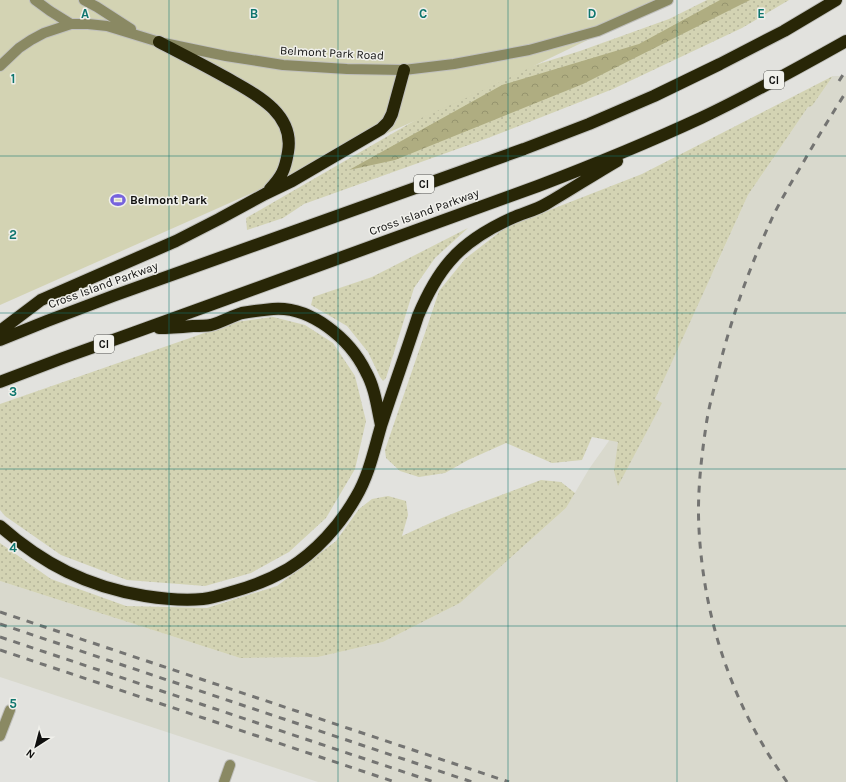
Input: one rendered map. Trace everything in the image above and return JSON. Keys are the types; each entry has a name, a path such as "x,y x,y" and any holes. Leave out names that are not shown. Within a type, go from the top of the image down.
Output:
{"highway":[{"name":"Cross Island Parkway","path":"0,340 106,298 516,152 589,124 654,96 720,64 784,31 836,0"},
{"name":"Cross Island Parkway","path":"0,382 538,186 649,142 754,92 846,41"},
{"path":"159,42 206,66 262,99 271,106 285,124 289,147 285,169 279,179 264,194"},
{"path":"0,331 41,300 176,241 264,194 292,181 381,129 388,122 392,114 404,70"},
{"path":"0,526 30,550 80,579 107,588 146,596 182,600 204,599 249,587 288,569 320,544 356,498 369,467 381,426 424,300 450,261 463,248 493,228 545,204 649,142"},
{"path":"144,329 210,325 243,313 274,309 286,310 310,316 335,332 357,356 367,372 372,386 381,426"}],"street":[{"path":"35,0 71,24"},
{"path":"84,0 141,36"},
{"name":"Belmont Park Road","path":"0,66 19,48 44,33 71,24 88,24 107,26 159,42 226,56 283,65 347,69 404,70 454,64 529,50 598,31 668,0"},
{"path":"0,736 10,710"},
{"path":"224,782 230,765"}],"shaded area":[{"path":"833,76 846,76 846,782 318,782 0,677 0,581 240,658 318,657 383,642 460,603 566,508 589,469 640,397 714,270 748,195 808,107 812,106"}],"green space":[{"name":"Belmont Park","path":"0,0 671,0 473,95 0,305"},
{"path":"707,0 789,0 742,28 613,89 488,138 304,204 283,218 247,230 246,218 452,99 513,72 580,51 669,19"},
{"path":"720,0 750,0 583,84 395,160 349,170 502,85 639,44"},
{"path":"833,76 812,106 808,107 748,195 655,399 662,403 618,486 614,471 618,442 592,437 582,460 552,463 506,443 468,460 445,473 419,477 400,471 386,458 385,450 439,291 465,259 506,227 642,174"},
{"path":"468,228 435,258 414,288 386,378 383,381 368,352 347,326 311,305 313,297 372,277"},
{"path":"273,317 305,325 333,343 355,376 366,421 355,469 326,518 289,552 251,573 205,586 127,580 61,555 5,516 0,510 0,404 236,322"},
{"path":"541,480 561,482 575,493 566,508 460,603 383,642 318,657 240,658 0,581 0,543 51,579 126,606 207,608 277,586 336,541 359,509 372,499 388,496 406,501 408,515 402,536 453,513"}],"railway":[{"path":"839,81 846,70"},
{"path":"787,782 769,755 749,720 737,694 718,641 705,586 701,557 699,529 700,478 706,426 721,360 751,268 780,202 846,92"},
{"path":"0,612 509,782"},
{"path":"0,624 472,782"},
{"path":"0,637 434,782"},
{"path":"0,650 395,782"}],"place":[{"name":"Belmont Park","path":"118,200"}]}
